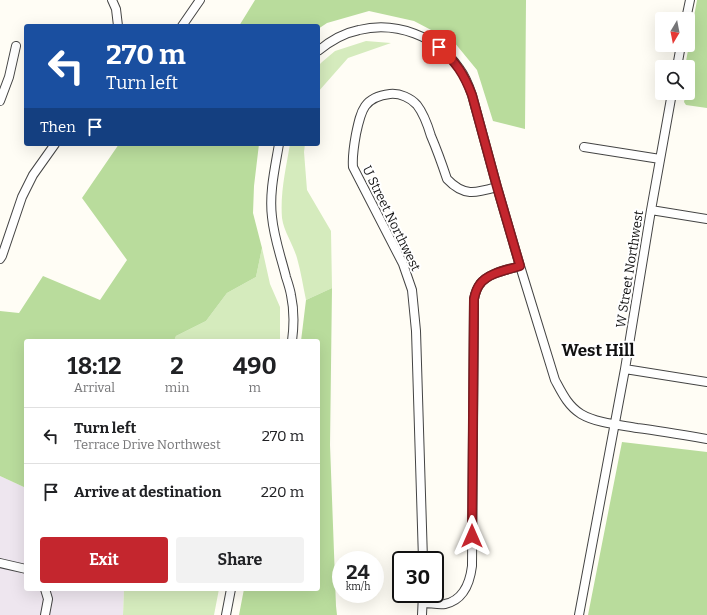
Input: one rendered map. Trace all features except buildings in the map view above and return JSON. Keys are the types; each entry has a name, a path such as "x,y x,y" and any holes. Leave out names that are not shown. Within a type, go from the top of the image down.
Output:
{"street":[{"path":"112,0 116,9 118,24"},
{"path":"183,24 200,0"},
{"path":"688,12 690,0"},
{"path":"320,49 343,35 357,30 373,27 389,28 403,30 421,36 439,47 451,58 460,68 472,95 520,266 555,380 563,396 572,407 581,414 592,418 614,424 707,439"},
{"path":"0,101 9,77 16,46"},
{"name":"U Street Northwest","path":"423,551 416,331 412,290 403,264 353,167 355,139 360,116 364,107 371,100 381,95 393,94 412,100 418,106 425,118 447,179 453,186 460,190 478,193 497,187"},
{"name":"W Street Northwest","path":"579,615 625,369 671,100"},
{"path":"0,259 22,197 33,174 54,146"},
{"path":"279,146 272,186 271,207 277,243 291,295 293,318 292,339"},
{"path":"584,147 660,159"},
{"path":"651,210 707,218"},
{"path":"441,603 444,604 451,602 462,594 469,581 472,566 474,299 476,290 486,278 520,266"},
{"path":"625,369 707,382"},
{"path":"0,563 24,569"},
{"path":"45,615 48,600 46,591"},
{"path":"226,615 231,591"},
{"path":"422,615 423,603"}],"shaded area":[{"path":"0,476 24,487 24,591 124,591 123,615 0,615"}],"green space":[{"path":"255,0 526,0 525,129 493,121 477,70 454,42 414,21 369,11 327,23 320,28 320,24 240,24"},
{"path":"697,0 707,0 707,108 686,105 684,102 684,100 695,100 695,60 686,60 688,52 695,52 695,12"},
{"path":"366,41 391,43 348,58 320,90 320,64 335,51"},
{"path":"118,146 259,146 254,186 253,213 262,248 256,277 227,293 206,321 176,336 175,339 24,339 24,487 0,476 0,311 19,313 43,276 100,300 127,260 82,198"},
{"path":"290,146 305,146 307,190 331,231 332,288 306,300 297,258 282,218 285,171"},
{"path":"262,248 270,284 280,307 280,339 175,339 176,336 206,321 227,293 256,277"},
{"path":"332,288 330,445 334,551 332,551 332,603 336,603 337,615 239,615 244,591 320,591 320,339 301,339 306,300"},
{"path":"622,442 707,452 707,615 588,615"},
{"path":"124,591 219,591 214,615 123,615"}],"district":[{"name":"West Hill","path":"598,350"}],"route":[{"path":"439,47 460,68 472,95 520,266 486,278 476,290 474,299 472,536"}]}
